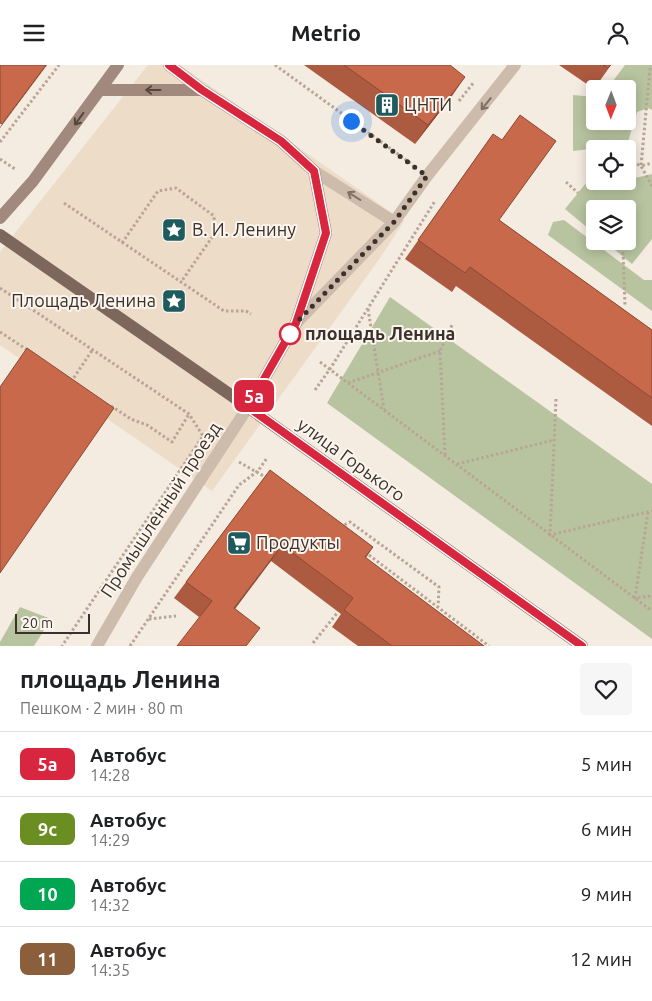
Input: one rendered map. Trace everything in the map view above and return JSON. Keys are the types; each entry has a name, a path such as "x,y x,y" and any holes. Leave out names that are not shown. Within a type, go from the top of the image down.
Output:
{"main road":[{"path":"0,218 33,181 118,65"},
{"path":"169,65 202,90 281,141 314,171"},
{"path":"100,90 202,90"},
{"name":"Промышленный проезд","path":"248,407 296,323 326,233 314,171"},
{"name":"улица Горького","path":"0,235 248,407 582,646"}],"street":[{"path":"296,323 394,222 427,176 516,65"},
{"path":"314,171 394,222"},
{"name":"Промышленный проезд","path":"97,646 137,577 248,407"}],"path":[{"path":"0,143 59,65"},
{"path":"275,65 443,188 330,369 314,390"},
{"path":"641,166 650,68"},
{"path":"0,159 15,169"},
{"path":"636,163 641,166 652,186"},
{"path":"641,166 652,163"},
{"path":"566,182 578,193"},
{"path":"122,243 158,191 176,188 214,216 215,233 181,282"},
{"path":"64,203 224,311 246,311 251,314"},
{"path":"623,252 625,305"},
{"path":"0,288 189,414 203,436 62,646"},
{"path":"368,309 384,410"},
{"path":"445,456 440,351 452,325"},
{"path":"0,332 32,353"},
{"path":"68,388 93,349"},
{"path":"348,383 440,351"},
{"path":"320,362 652,611"},
{"path":"64,375 72,381"},
{"path":"550,535 556,399"},
{"path":"106,403 131,419 147,425 172,442 189,414"},
{"path":"457,464 554,441"},
{"path":"130,646 239,485 258,471 267,458"},
{"path":"240,461 258,471 273,483"},
{"path":"550,535 650,512 635,598"},
{"path":"335,529 350,522 439,587 438,608"},
{"path":"363,551 489,646"},
{"path":"372,567 377,561"},
{"path":"635,598 652,596"},
{"path":"313,643 338,612"},
{"path":"148,620 176,616"}],"green space":[{"path":"625,65 652,65 652,110 648,108 637,112 636,115 636,80 614,80"},
{"path":"573,95 586,96 586,130 632,130 629,140 586,140 586,150 573,151"},
{"path":"652,174 652,239 632,264 615,250 636,250 636,200 586,200 586,226 565,209 586,183 586,190 636,190 636,178"},
{"path":"564,220 586,236 586,250 604,250 644,280 652,280 652,311 548,235 553,222"},
{"path":"390,297 652,484 652,639 327,403"},
{"path":"20,607 51,619 34,646 0,646 0,642"}],"shaded area":[{"name":"Площадь Ленина","path":"148,65 180,65 404,221 380,258 212,491 0,345 0,252"}],"building":[{"path":"0,65 46,65 2,124 0,123"},
{"path":"344,65 450,65 465,77 428,125"},
{"path":"520,115 556,141 499,220 652,330 652,398 470,267 465,273 418,240 493,134 502,140"},
{"path":"27,348 114,408 0,573 0,387"},
{"path":"270,470 373,547 365,557 484,646 392,646 344,610 353,598 282,545 234,608 260,628 246,646 177,646 212,601 186,582"}],"bus line":[{"name":"5а","path":"169,65 202,90 281,141 314,171 326,233 296,323 248,407 582,646"}],"place":[{"name":"ЦНТИ","path":"387,105"},
{"name":"В. И. Ленину","path":"174,230"},
{"name":"Площадь Ленина","path":"174,301"},
{"name":"площадь Ленина","path":"290,334"},
{"name":"Продукты","path":"239,543"}],"route":[{"path":"290,334 296,323 394,222 427,176 351,121"}]}
